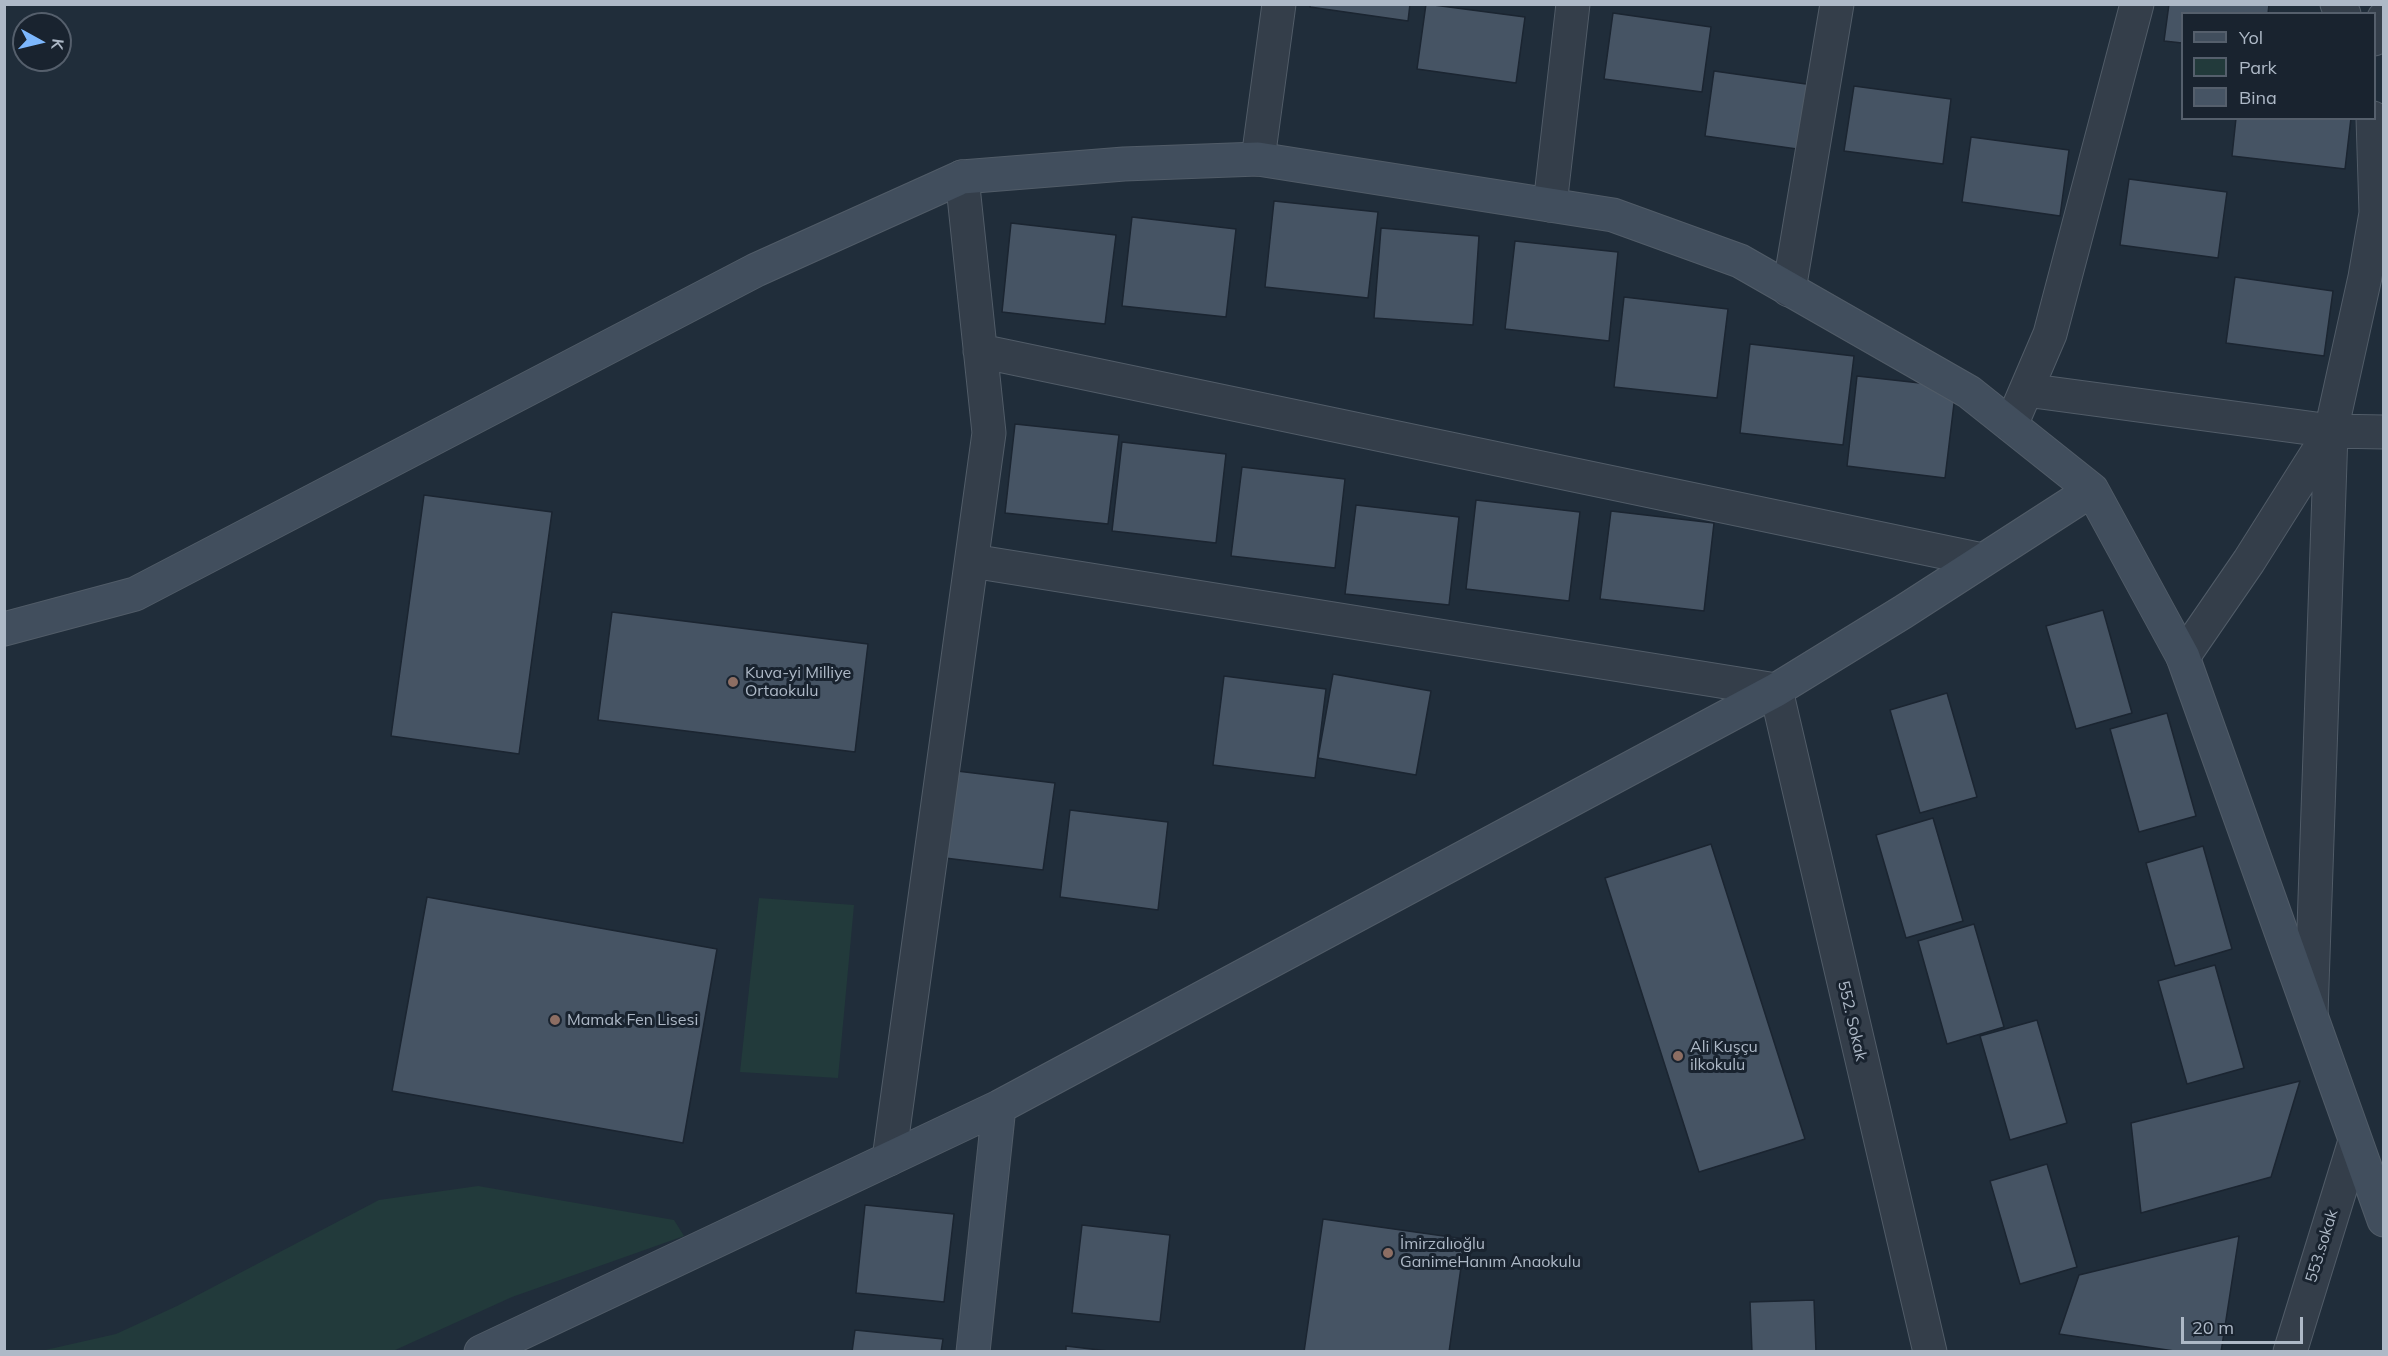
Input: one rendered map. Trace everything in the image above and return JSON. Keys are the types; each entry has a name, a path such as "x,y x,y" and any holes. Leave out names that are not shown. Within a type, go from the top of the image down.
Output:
{"street":[{"path":"1258,159 1279,4"},
{"path":"1550,205 1574,4"},
{"path":"1789,290 1837,4"},
{"path":"2011,425 2050,334 2137,4"},
{"path":"2376,35 2384,18"},
{"path":"2311,1015 2331,431 2380,213 2373,120"},
{"path":"4,629 135,594 756,270 962,177 1124,164 1258,159 1613,215 1740,261 1969,392 2092,489 2183,657 2384,1220"},
{"path":"890,1159 989,434 962,177"},
{"path":"981,351 1982,560"},
{"path":"2026,390 2331,431 2384,432"},
{"path":"2183,657 2249,561 2331,431"},
{"path":"481,1352 519,1343 999,1107 1776,690 1903,612 2092,489"},
{"path":"972,561 1776,690"},
{"name":"552. Sokak","path":"1776,690 1930,1352"},
{"path":"973,1352 999,1107"},
{"name":"553.sokak","path":"2290,1352 2355,1141"}],"green space":[{"path":"759,898 854,905 838,1078 740,1072"},
{"path":"478,1186 674,1220 684,1236 512,1297 393,1351 41,1351 116,1334 177,1306 379,1200"}],"building":[{"path":"1310,4 1410,4 1408,21 1310,7"},
{"path":"1426,4 1525,17 1516,83 1417,69"},
{"path":"2169,4 2269,4 2268,12 2181,12 2181,43 2164,41"},
{"path":"1613,13 1711,27 1702,92 1604,79"},
{"path":"1714,71 1813,85 1804,150 1705,136"},
{"path":"1854,86 1951,99 1943,164 1844,151"},
{"path":"2236,120 2351,120 2345,169 2232,156"},
{"path":"1971,137 2069,150 2060,216 1962,202"},
{"path":"2129,179 2227,192 2218,258 2120,245"},
{"path":"1274,201 1378,212 1368,298 1265,287"},
{"path":"1132,217 1236,229 1226,317 1122,306"},
{"path":"1011,223 1116,235 1105,324 1002,312"},
{"path":"1381,228 1479,236 1473,325 1374,318"},
{"path":"1515,241 1618,252 1609,341 1505,329"},
{"path":"2235,277 2333,291 2324,356 2226,343"},
{"path":"1624,297 1728,309 1717,398 1614,387"},
{"path":"1750,344 1854,356 1843,445 1740,433"},
{"path":"1857,376 1956,387 1945,478 1847,466"},
{"path":"1015,424 1119,435 1108,524 1005,513"},
{"path":"1122,442 1226,454 1216,543 1112,531"},
{"path":"1242,467 1345,479 1335,568 1231,556"},
{"path":"424,495 552,512 519,754 391,736"},
{"path":"1476,500 1580,512 1569,601 1466,589"},
{"path":"1356,505 1459,517 1449,605 1345,594"},
{"path":"1611,511 1714,523 1704,611 1600,599"},
{"path":"2103,610 2132,713 2076,729 2046,626"},
{"name":"Kuva-yi Milliye Ortaokulu","path":"612,612 868,644 855,752 598,720"},
{"path":"1333,674 1431,691 1416,775 1318,758"},
{"path":"1224,676 1326,689 1315,778 1213,765"},
{"path":"1947,693 1977,797 1920,813 1890,710"},
{"path":"2167,713 2196,816 2139,832 2110,729"},
{"path":"957,771 1055,783 1043,870 945,858"},
{"path":"1070,810 1168,822 1158,910 1060,897"},
{"path":"1933,818 1963,921 1906,938 1876,835"},
{"path":"1711,844 1805,1139 1699,1172 1605,878"},
{"path":"2203,846 2232,949 2175,966 2146,863"},
{"name":"Mamak Fen Lisesi","path":"427,897 717,949 683,1143 392,1091"},
{"path":"1974,924 2004,1027 1947,1044 1918,941"},
{"path":"2215,965 2244,1068 2187,1084 2158,981"},
{"path":"2037,1020 2067,1123 2010,1140 1980,1036"},
{"path":"2300,1081 2271,1177 2141,1213 2131,1123"},
{"path":"2047,1164 2077,1267 2020,1284 1990,1181"},
{"path":"865,1205 954,1214 944,1302 856,1293"},
{"path":"1323,1219 1465,1239 1449,1352 1304,1352"},
{"path":"1082,1225 1170,1235 1160,1322 1072,1313"},
{"path":"2239,1236 2221,1352 2181,1352 2059,1334 2079,1275"},
{"path":"1814,1300 1816,1352 1752,1352 1750,1302"},
{"path":"855,1330 943,1339 941,1352 852,1352"},
{"path":"1066,1346 1116,1352 1066,1352"}],"place":[{"name":"Kuva-yi Milliye Ortaokulu","path":"733,682"},
{"name":"Mamak Fen Lisesi","path":"555,1020"},
{"name":"Ali Kuşçu ilkokulu","path":"1678,1056"},
{"name":"İmirzalıoğlu GanimeHanım Anaokulu","path":"1388,1253"}]}
